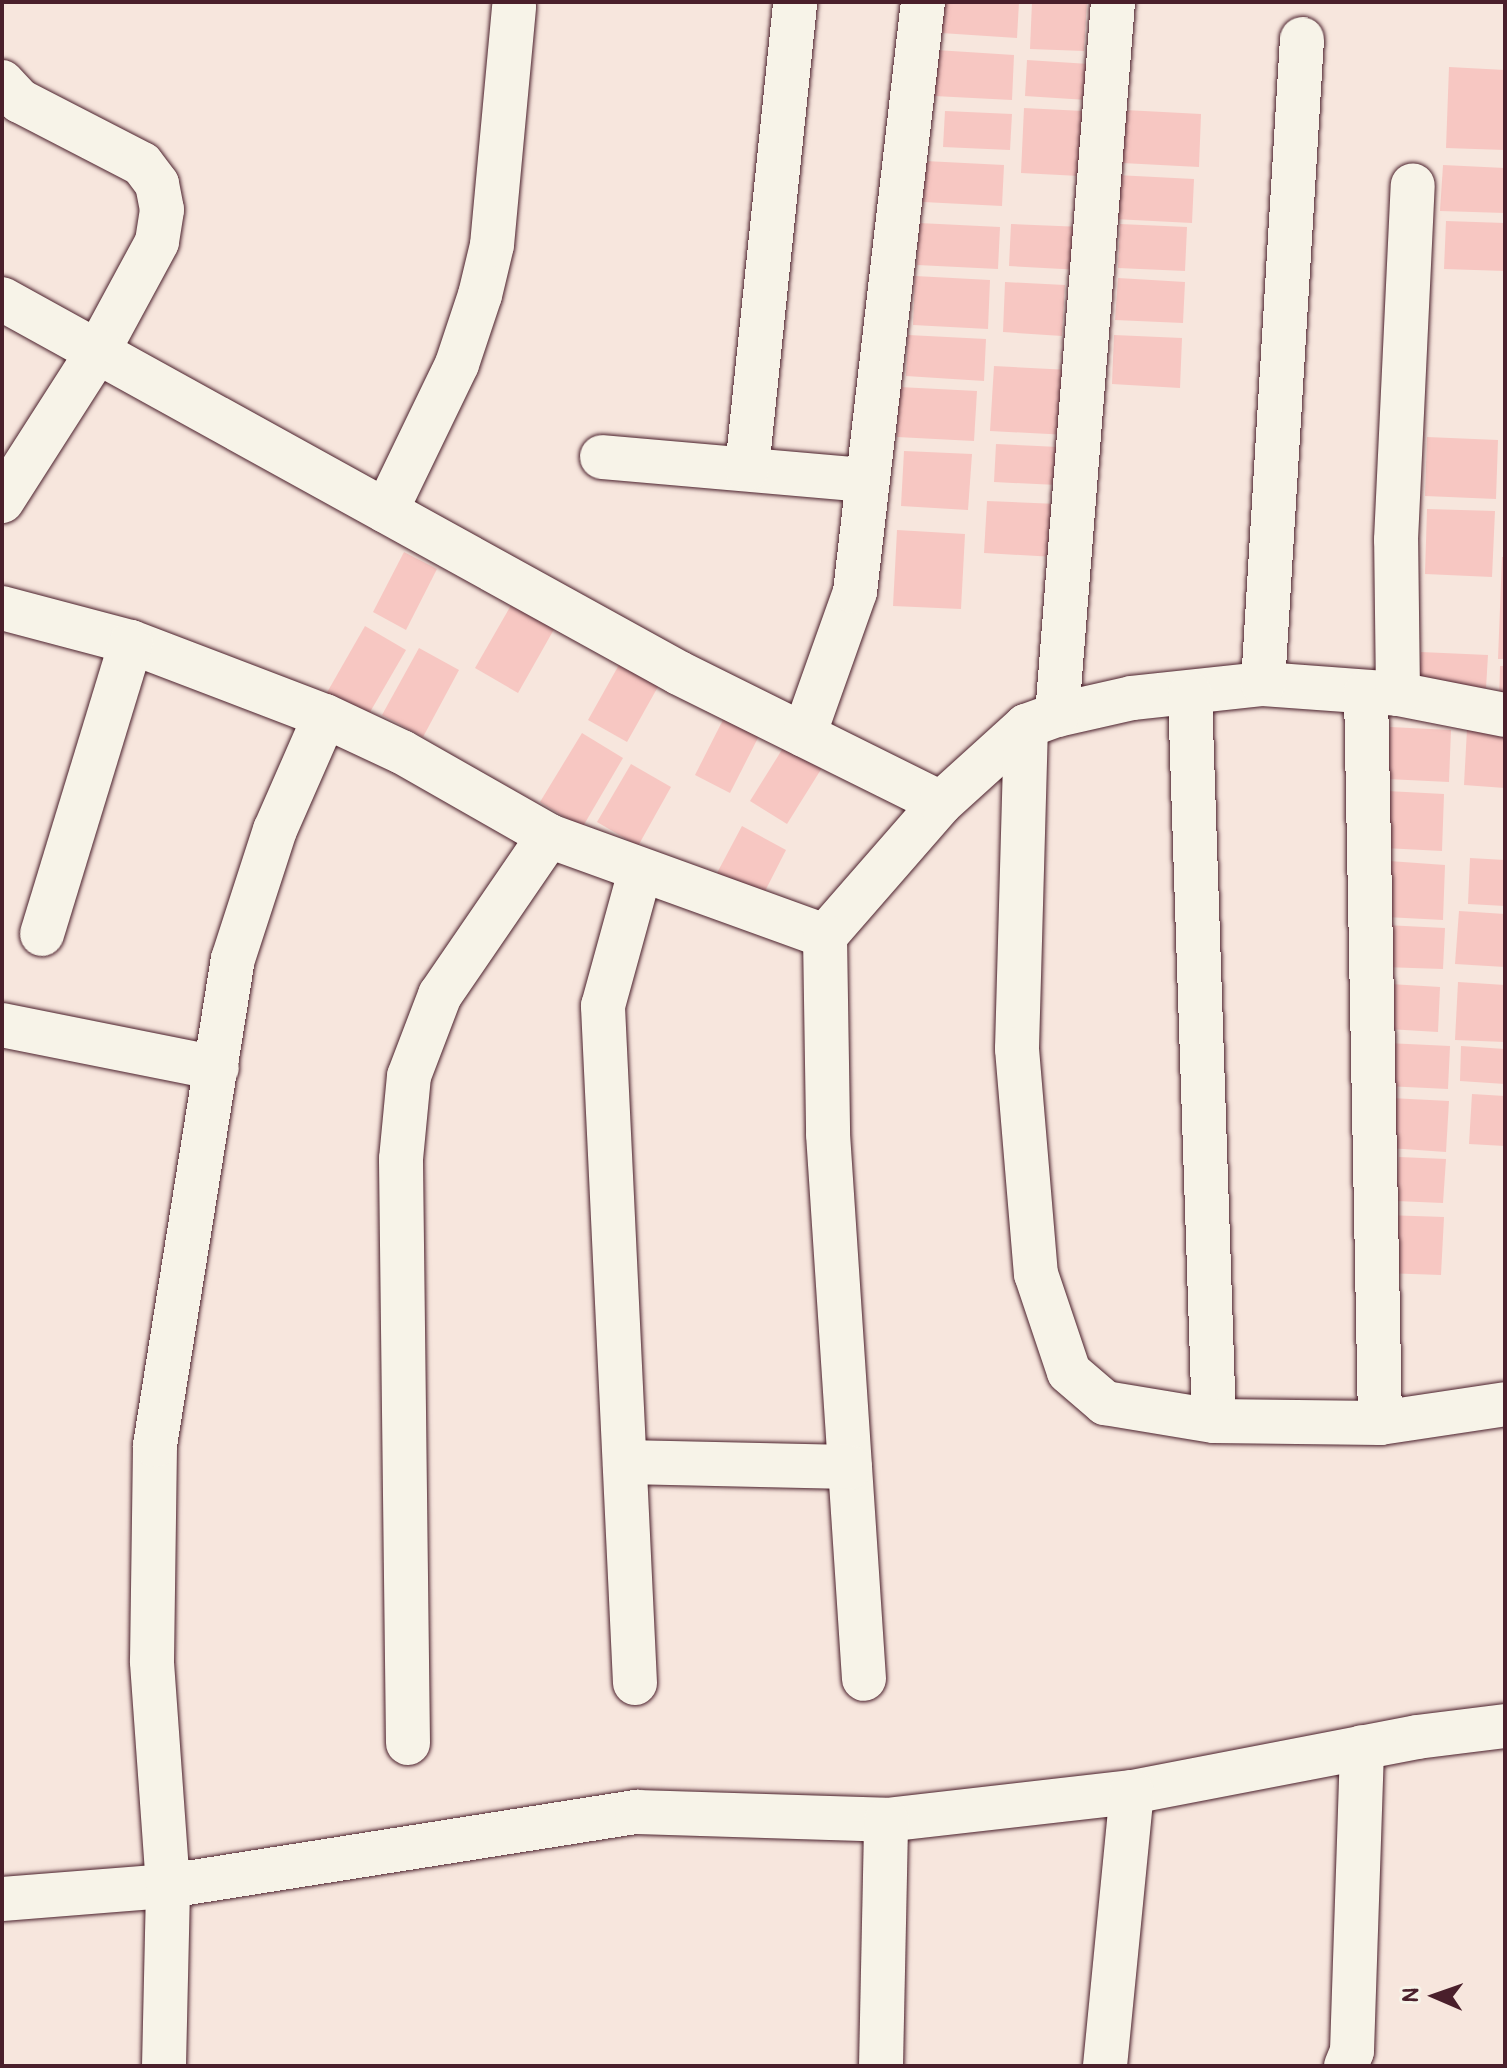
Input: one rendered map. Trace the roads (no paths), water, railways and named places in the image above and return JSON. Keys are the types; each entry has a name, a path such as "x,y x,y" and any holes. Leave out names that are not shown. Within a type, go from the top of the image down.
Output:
{"street":[{"path":"747,469 795,2"},
{"path":"804,735 855,592 923,2"},
{"path":"1113,2 1042,720 1017,1049 1036,1274 1069,1372 1105,1403 1214,1421 1380,1423 1505,1404"},
{"path":"386,511 457,364 480,295 492,245 514,7"},
{"path":"1263,684 1302,39"},
{"path":"2,82 20,101 142,164 157,184 162,210 157,242 98,351 2,501"},
{"path":"1380,1423 1382,693 1396,540 1413,185"},
{"path":"2,299 679,673 941,803"},
{"path":"602,457 867,480"},
{"path":"2,608 131,642 325,716 402,752 549,836 640,872 825,936"},
{"path":"42,934 131,642"},
{"path":"864,1679 828,1134 825,936 941,803 1042,720 1132,698 1263,684 1382,693 1505,715"},
{"path":"1190,694 1214,1421"},
{"path":"164,2066 168,1886 152,1661 155,1445 233,959 275,830 325,716"},
{"path":"408,1743 401,1159 409,1076 440,995 549,836"},
{"path":"635,1683 603,1006 640,872"},
{"path":"2,1025 217,1068"},
{"path":"625,1462 850,1467"},
{"path":"2,1899 168,1886 637,1812 886,1820 1132,1792 1362,1747 1505,1726"},
{"path":"1346,2066 1352,2051 1362,1747"},
{"path":"1105,2066 1132,1792"},
{"path":"881,2066 886,1820"}]}
